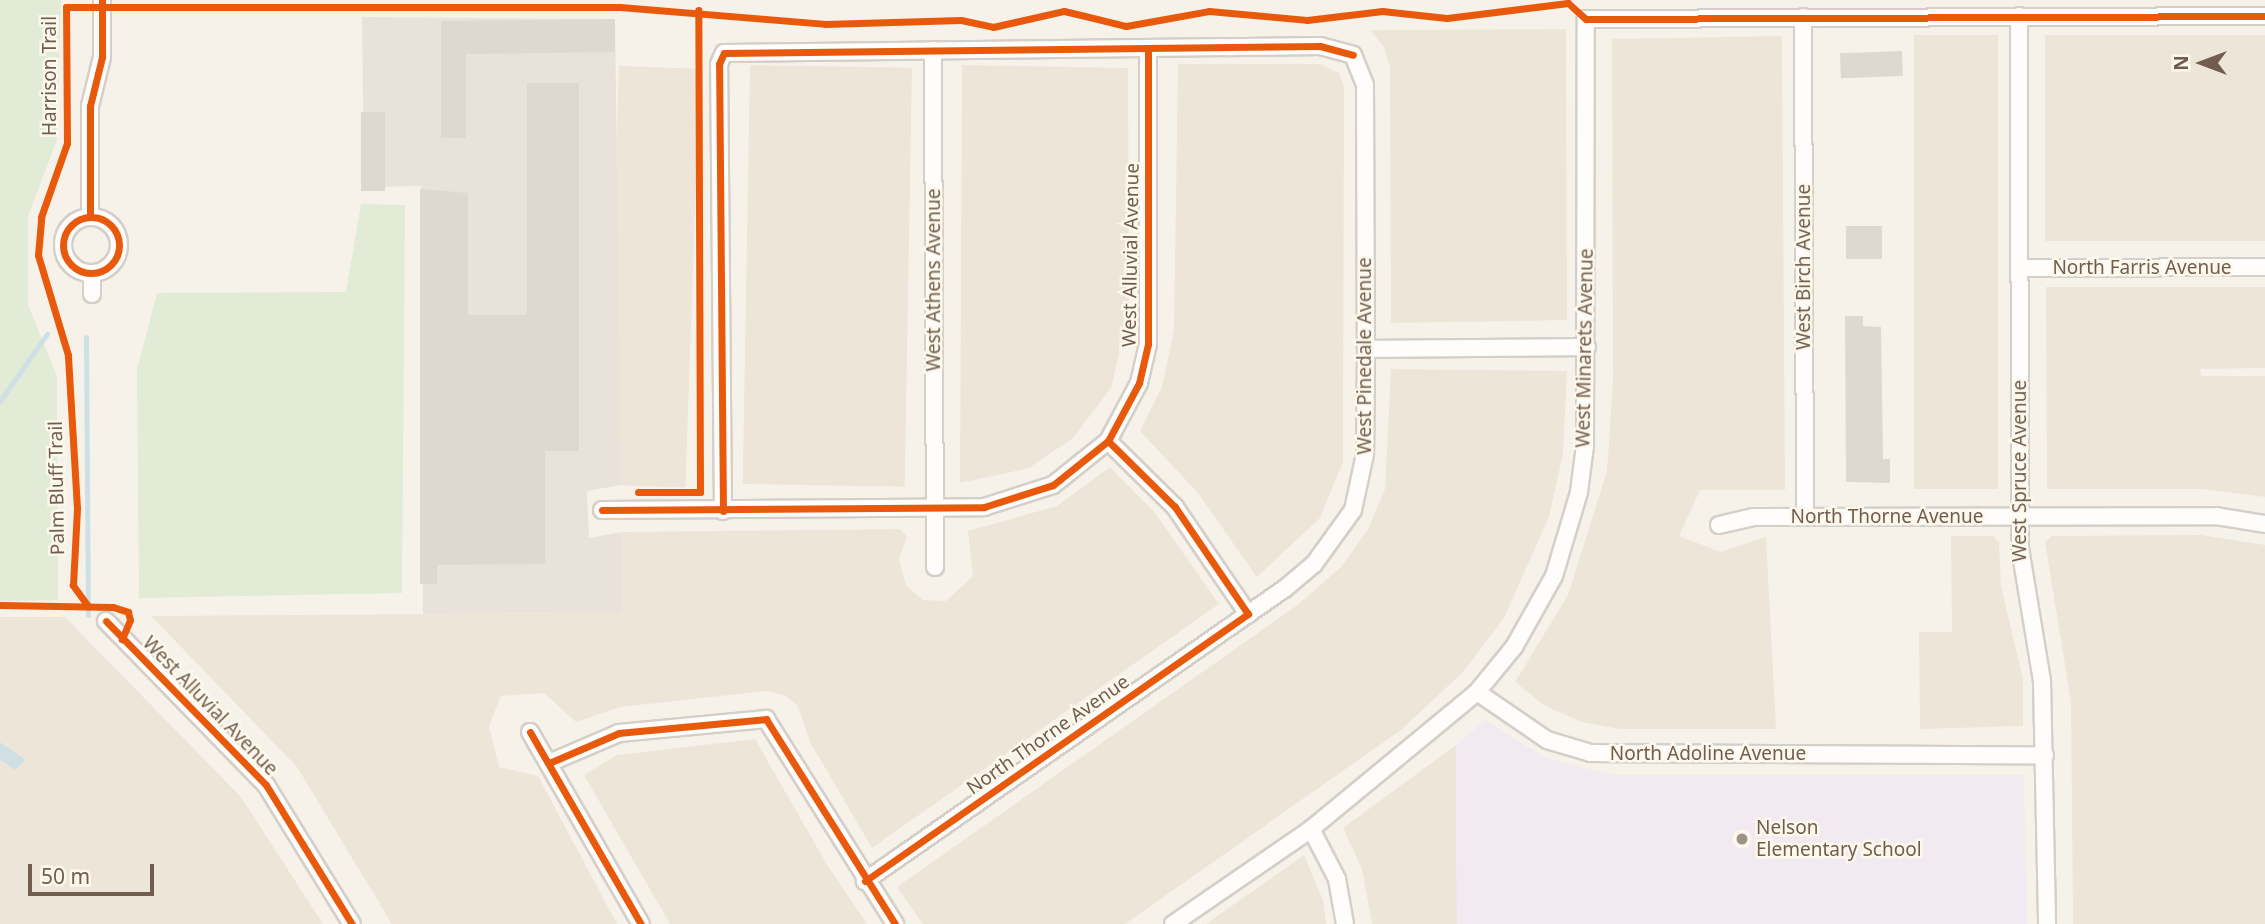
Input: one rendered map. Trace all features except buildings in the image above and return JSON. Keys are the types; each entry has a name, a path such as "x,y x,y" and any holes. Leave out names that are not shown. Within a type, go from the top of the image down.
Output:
{"street":[{"path":"90,217 90,106 102,57 102,0"},
{"name":"West Spruce Avenue","path":"2019,16 2020,516 2025,607 2042,681 2047,924"},
{"path":"1803,17 2265,16"},
{"name":"West Minarets Avenue","path":"1477,692 1537,611 1568,539 1585,446 1586,19 1803,17"},
{"name":"West Birch Avenue","path":"1803,17 1805,517"},
{"name":"West Pinedale Avenue","path":"1148,48 1320,46 1353,55 1365,86 1366,454 1353,510 1314,564 1248,614"},
{"path":"723,511 719,64 724,52 1148,48"},
{"name":"West Alluvial Avenue","path":"1108,441 1139,383 1148,344 1148,48"},
{"name":"West Athens Avenue","path":"933,50 934,510"},
{"path":"90,217 111,225 119,247 108,267 92,273 73,266 63,246 71,226 90,217"},
{"name":"North Farris Avenue","path":"2019,268 2265,268"},
{"path":"92,273 92,294"},
{"path":"1366,349 1587,347"},
{"path":"603,510 934,510 1030,494 1082,466 1108,441 1175,508 1248,614"},
{"path":"934,510 935,567"},
{"name":"North Thorne Avenue","path":"1719,525 1805,517 2020,516 2216,516 2265,524"},
{"name":"North Thorne Avenue","path":"865,881 1248,614"},
{"name":"West Alluvial Avenue","path":"106,621 266,785 352,924"},
{"path":"1173,924 1311,829 1477,692"},
{"name":"North Adoline Avenue","path":"1477,692 1547,740 1591,753 2045,755"},
{"path":"549,763 619,733 766,719 894,924"},
{"path":"530,732 641,924"},
{"path":"1311,829 1337,879 1345,924"}],"shaded area":[{"path":"362,17 615,19 621,485 587,491 589,538 621,532 621,613 423,614 421,186 364,187"},
{"path":"1566,29 1567,320 1391,323 1390,68 1384,47 1370,30"},
{"path":"1914,35 1998,35 1998,489 1914,489"},
{"path":"2045,35 2265,35 2265,241 2045,241"},
{"path":"1782,36 1785,490 1700,490 1679,536 1720,552 1766,537 1776,729 1620,729 1582,722 1545,706 1515,682 1568,595 1607,471 1613,379 1612,39"},
{"path":"1178,64 1320,64 1339,73 1344,87 1343,462 1320,518 1257,577 1197,492 1140,431 1162,387 1174,330"},
{"path":"750,65 912,68 905,487 743,484"},
{"path":"962,65 1128,68 1129,312 1111,388 1073,438 1029,468 960,483"},
{"path":"619,66 700,69 685,488 604,485"},
{"path":"2046,287 2265,287 2265,368 2200,369 2201,376 2265,376 2265,497 2201,489 2047,489"},
{"path":"1391,369 1567,371 1563,454 1549,517 1504,618 1464,671 1401,730 1125,924 923,924 897,887 1296,606 1341,567 1368,529 1385,489"},
{"path":"1110,467 1155,513 1219,604 872,848 810,742 798,706 784,695 767,691 620,707 576,722 544,693 501,696 489,726 499,767 538,776 617,924 392,924 297,767 151,616 621,613 621,532 900,529 907,537 899,559 906,586 923,600 946,601 973,576 968,531 1057,506"},
{"path":"2201,535 2265,545 2265,924 2073,924 2071,702 2045,542 2052,536"},
{"path":"1951,536 1993,536 1999,542 2001,586 2023,679 2023,726 1920,729 1919,632 1952,632"},
{"path":"0,617 65,617 241,797 323,924 0,924 0,760 15,770 26,760 0,742"},
{"name":"Nelson Elementary School","path":"1485,720 1546,758 1613,775 2024,775 2027,924 1457,924 1456,745"},
{"path":"755,739 826,863 867,924 670,924 584,775 617,755"},
{"path":"0,742 26,760 15,770 0,760"},
{"path":"1456,745 1457,924 1372,924 1362,869 1343,828"},
{"path":"1304,855 1323,900 1326,924 1206,924"}],"green space":[{"path":"0,0 61,0 57,140 28,216 28,305 57,376 58,600 0,601"},
{"path":"361,204 405,205 402,593 139,598 137,370 157,293 346,292"}],"waterway":[{"path":"0,401 47,334"},
{"path":"86,337 88,615"}],"cycle path":[{"path":"90,217 90,106 102,57 102,0"},
{"name":"Harrison Trail","path":"88,606 73,585 77,508 68,355 38,255 41,217 67,143 66,7 620,7 825,24 961,20 993,27 1064,11 1126,26 1209,11 1307,20 1382,11 1447,18 1568,3 1586,19 2265,16"},
{"path":"638,492 700,492 698,10"},
{"path":"723,511 719,64 724,53 1320,46 1353,55"},
{"path":"865,881 1248,614 1175,507 1108,441 1139,383 1148,344 1148,48"},
{"path":"91,217 102,219 111,225 117,234 119,245 117,256 111,265 102,271 91,273 80,271 71,265 65,256 63,245 65,234 71,225 80,219 91,217"},
{"path":"602,510 984,507 1053,485 1108,441"},
{"path":"0,605 113,607 128,612 130,620 122,639"},
{"path":"106,621 266,785 352,924"},
{"path":"549,763 619,733 766,719 895,924"},
{"path":"530,732 641,924"}],"place":[{"name":"Nelson Elementary School","path":"1742,839"}]}
